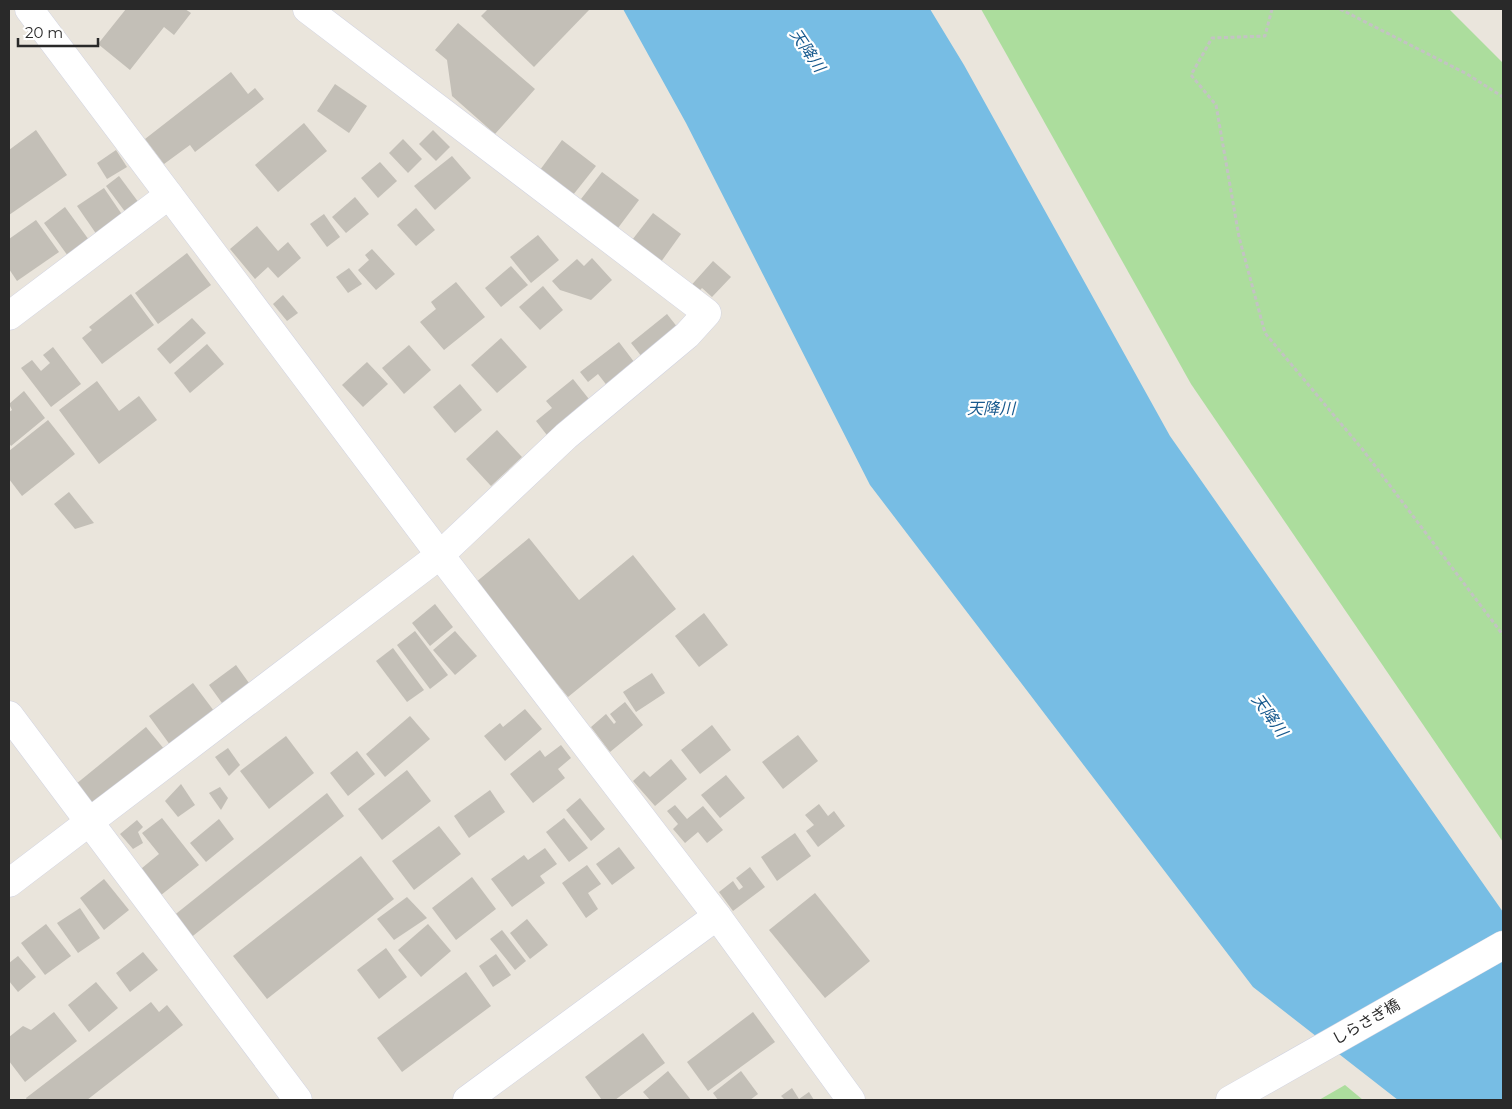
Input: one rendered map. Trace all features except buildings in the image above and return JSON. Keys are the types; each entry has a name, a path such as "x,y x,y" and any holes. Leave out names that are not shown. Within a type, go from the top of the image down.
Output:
{"street":[{"path":"29,9 440,555 717,916 851,1100"},
{"path":"9,883 440,555 566,436 687,335 707,313 308,9"},
{"path":"9,316 170,195"},
{"path":"9,715 298,1100"},
{"path":"467,1100 717,916"},
{"name":"しらさぎ橋","path":"1230,1100 1503,945"}],"path":[{"path":"1272,9 1265,36 1212,38 1190,75 1216,105 1239,237 1265,333 1363,450 1503,635"},
{"path":"1340,9 1467,74 1503,96"}],"green space":[{"path":"981,9 1449,9 1503,63 1503,842 1191,384"},
{"path":"1345,1085 1363,1100 1319,1100"}],"water":[{"name":"天降川","path":"623,9 930,9 964,65 1170,436 1503,912 1503,1100 1398,1100 1253,987 870,485 686,123"}]}
